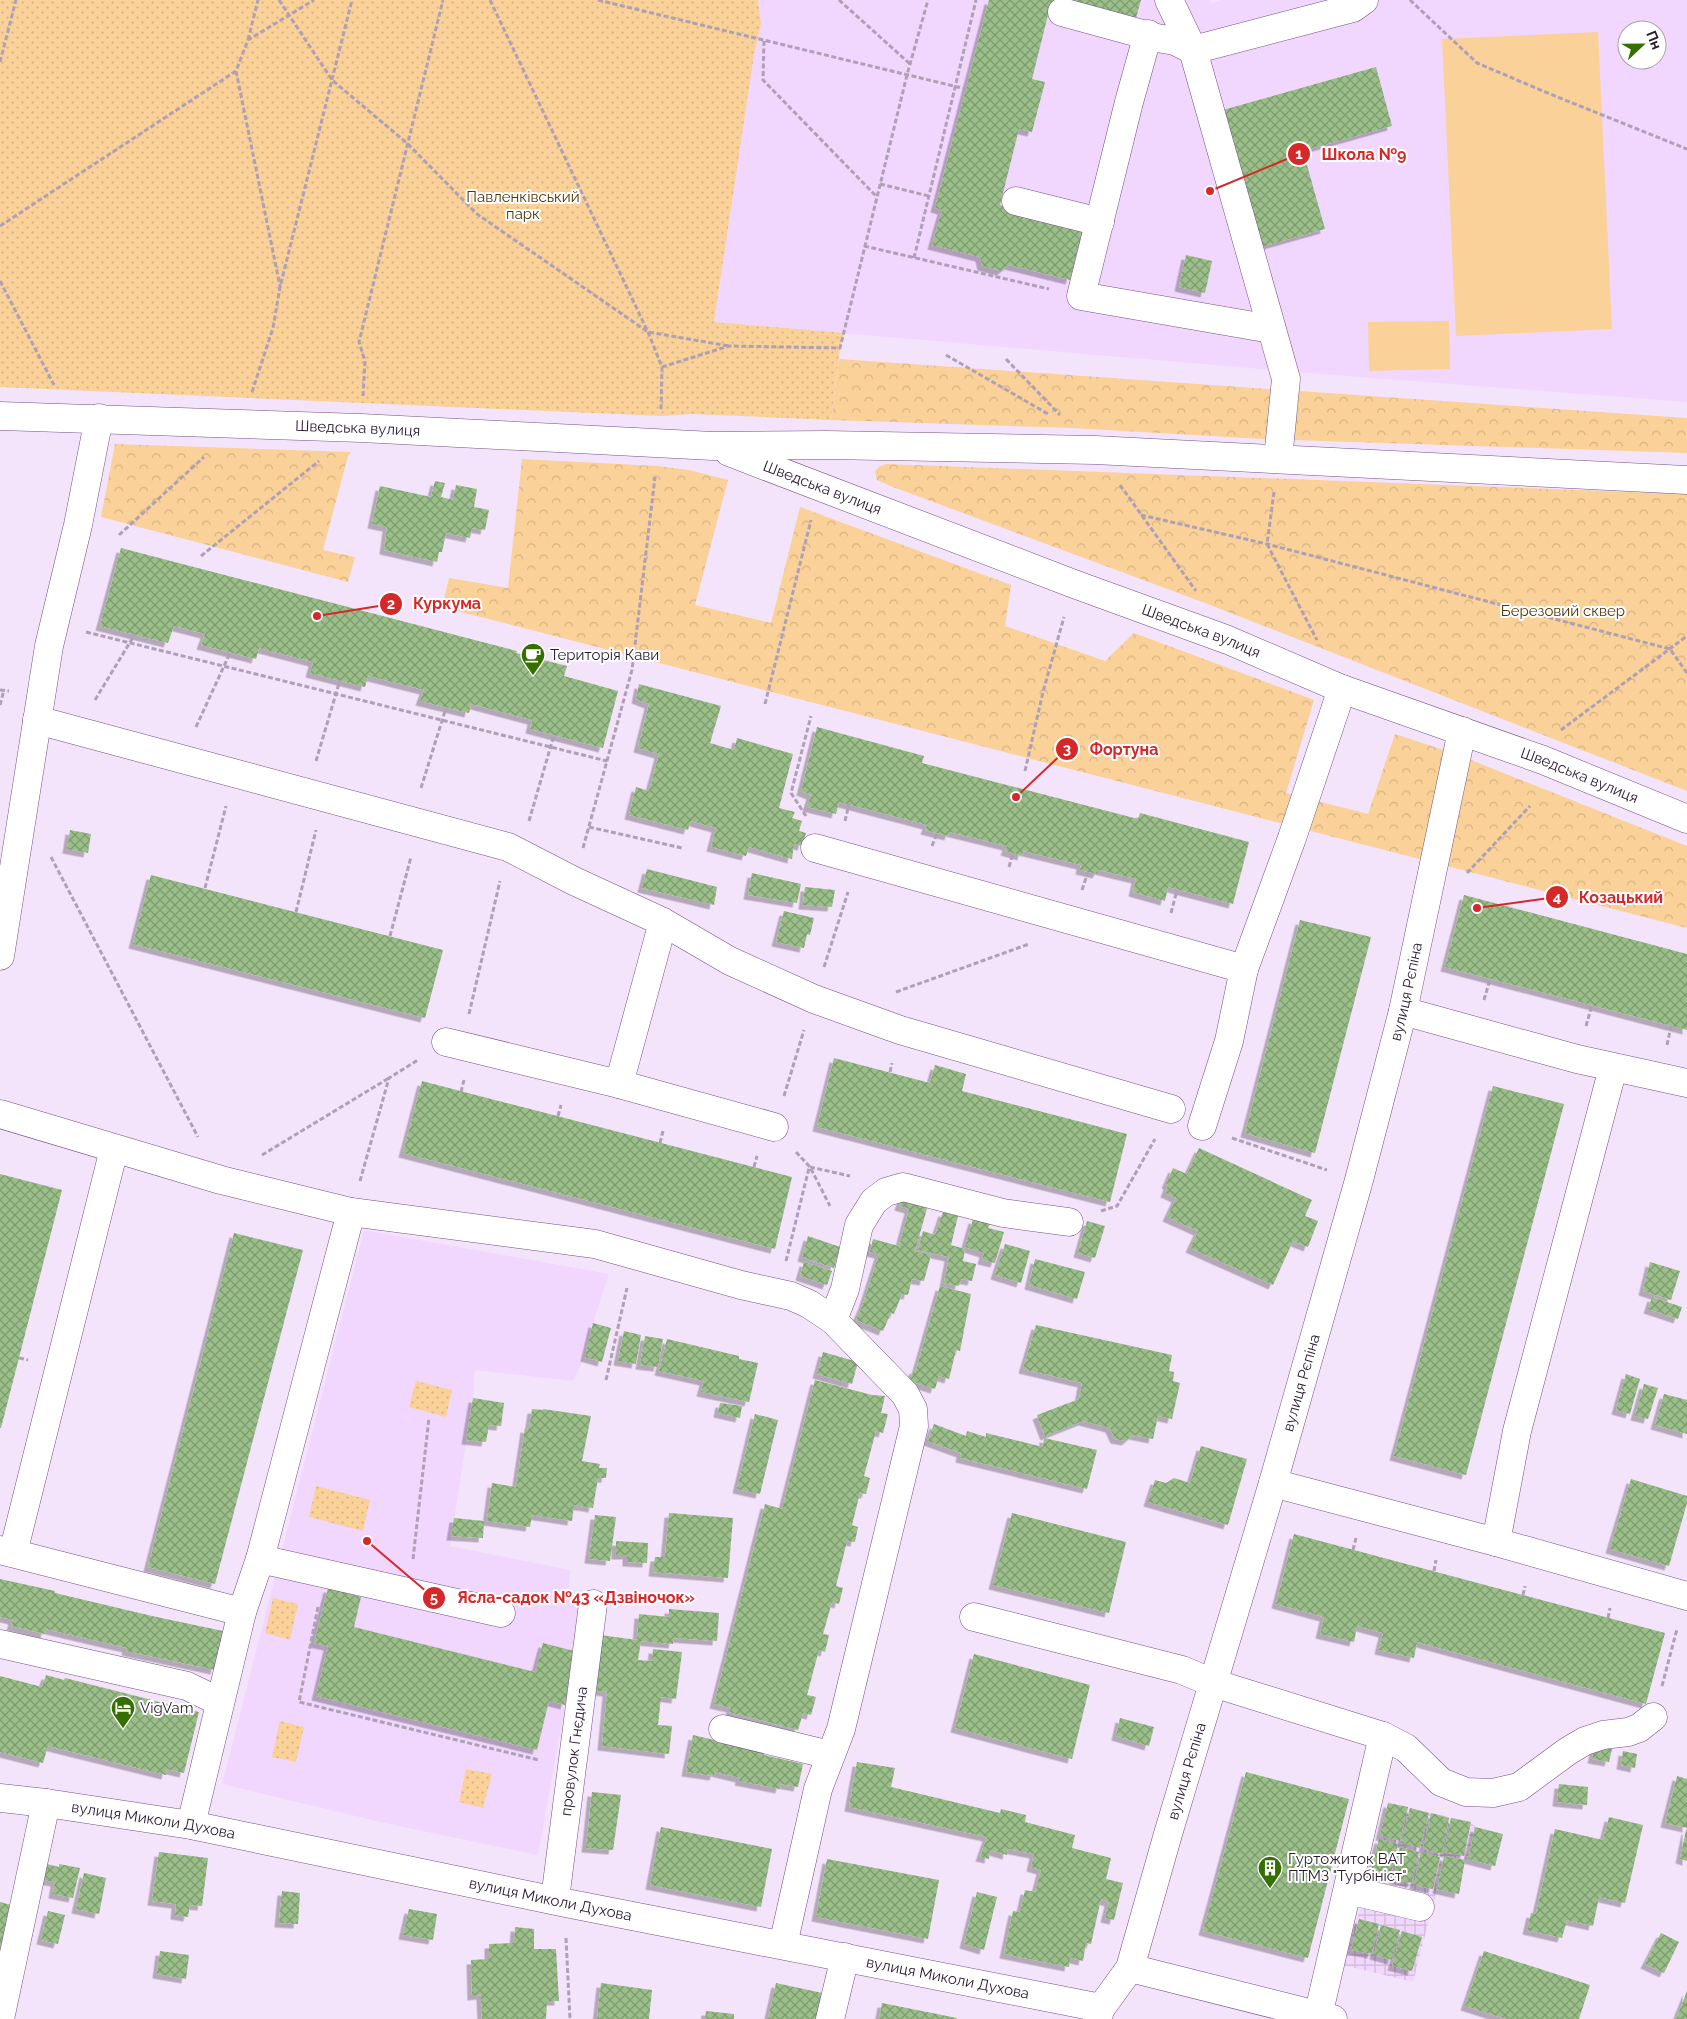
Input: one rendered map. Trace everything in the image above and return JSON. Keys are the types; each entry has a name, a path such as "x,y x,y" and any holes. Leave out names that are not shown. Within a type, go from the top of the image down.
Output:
{"street":[{"path":"1169,0 1193,50 1286,380 1278,459"},
{"path":"1062,12 1157,38 1176,41 1193,50 1353,8 1364,0"},
{"path":"1148,34 1129,102 1081,296 1271,329"},
{"path":"1016,201 1100,222"},
{"name":"Шведська вулиця","path":"0,416 361,428 713,446 826,445 1085,450 1687,480"},
{"path":"0,956 54,624 78,525 99,418"},
{"name":"Шведська вулиця","path":"713,446 1074,584 1228,640 1342,689 1543,760 1687,819"},
{"path":"1202,1126 1229,1041 1244,970 1292,838 1342,689"},
{"path":"37,720 514,850 574,881 663,922 730,961 814,999 900,1030 1172,1109"},
{"name":"вулиця Рєпіна","path":"1099,2013 1130,1968 1273,1483 1359,1180 1403,1011 1462,730"},
{"path":"814,848 1244,970"},
{"path":"619,1084 663,922"},
{"path":"1403,1011 1613,1068 1687,1083"},
{"path":"454,1044 619,1084 774,1127"},
{"path":"1496,1542 1517,1431 1613,1068"},
{"path":"0,1114 221,1180 351,1212 595,1244 741,1285 791,1296 809,1304 833,1320 905,1394 913,1409 914,1426 841,1729 818,1789 783,1945"},
{"path":"114,1149 7,1552 242,1612"},
{"path":"833,1320 845,1289 859,1225 874,1201 886,1192 903,1188 1003,1212 1069,1222"},
{"path":"190,1825 242,1612 260,1559 351,1212"},
{"path":"1273,1483 1496,1542 1686,1596"},
{"path":"260,1559 501,1613"},
{"name":"провулок Гнєдича","path":"561,1901 592,1604"},
{"path":"974,1617 1182,1670 1213,1683 1383,1736 1406,1748 1442,1782 1466,1792 1493,1793 1519,1787 1568,1751 1585,1741 1602,1735 1628,1732 1639,1728 1653,1717"},
{"path":"0,1644 187,1686 220,1702"},
{"path":"723,1728 830,1755"},
{"path":"1130,1968 1326,2018 1348,1890 1383,1736"},
{"name":"вулиця Миколи Духова","path":"0,1798 46,1803 190,1825 845,1957 1099,2013"},
{"path":"0,2019 46,1803"},
{"path":"1348,1890 1420,1907"},
{"path":"830,2019 845,1957"}],"path":[{"path":"0,62 16,0"},
{"path":"258,0 248,40 236,71 280,287"},
{"path":"279,0 332,80 408,144 477,214 648,332 729,346 840,348 907,75 928,0"},
{"path":"248,40 314,0"},
{"path":"119,535 242,423 273,328 280,287 352,0"},
{"path":"200,556 361,428 366,361 360,342 443,0"},
{"path":"490,0 648,332 662,367 659,442 632,670 574,881"},
{"path":"598,0 966,89"},
{"path":"839,0 910,64"},
{"path":"847,0 849,7"},
{"path":"914,258 976,0"},
{"path":"1410,0 1477,63 1687,150"},
{"path":"764,41 762,80 877,196"},
{"path":"0,226 236,71"},
{"path":"880,184 929,196"},
{"path":"864,246 1081,296"},
{"path":"0,281 71,418"},
{"path":"662,367 729,346"},
{"path":"946,355 1055,418"},
{"path":"1006,359 1066,421"},
{"path":"1278,459 1267,544 1342,689"},
{"path":"1116,480 1199,595"},
{"path":"765,704 812,512"},
{"path":"1141,515 1267,544 1670,649 1687,673"},
{"path":"1025,771 1043,692 1074,584"},
{"path":"54,624 607,761"},
{"path":"77,730 135,634"},
{"path":"1560,731 1687,636"},
{"path":"182,759 230,653"},
{"path":"296,912 316,795 340,680"},
{"path":"0,705 4,690"},
{"path":"390,936 416,822 446,708"},
{"path":"811,716 791,793 817,831 814,848"},
{"path":"24,805 221,1180 389,1078 454,1044 514,850 554,735"},
{"path":"205,888 235,773"},
{"path":"1465,875 1530,806"},
{"path":"589,827 682,848"},
{"path":"774,1127 858,860"},
{"path":"846,1010 1030,944"},
{"path":"351,1212 389,1078"},
{"path":"1069,1222 1117,1206 1172,1109"},
{"path":"1202,1126 1246,1144 1359,1180"},
{"path":"777,1293 810,1167"},
{"path":"606,1380 635,1254"},
{"path":"409,1592 429,1418"},
{"path":"324,1573 299,1702 544,1761"},
{"path":"1653,1717 1686,1596"},
{"path":"561,1901 564,1919 570,2019"}],"shaded area":[{"path":"758,0 1210,0 1212,3 1220,0 1687,0 1687,402 1295,372 714,322 754,55 761,24"},
{"path":"364,1230 609,1274 593,1323 585,1357 573,1381 475,1370 473,1398 450,1546 570,1570 568,1598 582,1601 578,1652 565,1705 538,1855 389,1824 222,1784"},
{"path":"1388,1803 1471,1822 1475,1827 1503,1834 1495,1866 1468,1859 1465,1860 1459,1894 1437,1889 1413,1982 1343,1965 1370,1874"}],"green space":[{"name":"Павленківський парк","path":"0,0 758,0 761,24 754,55 714,322 844,333 840,348 831,420 692,414 661,416 0,387"},
{"path":"1598,32 1612,329 1456,336 1442,39"},
{"path":"1449,321 1450,369 1369,371 1368,322"},
{"path":"839,359 1687,418 1687,453 1263,439 1072,428 831,420"},
{"path":"115,444 351,452 348,456 323,550 355,557 348,582 101,517"},
{"path":"522,459 657,466 689,470 728,480 695,605 771,623 800,507 1011,585 1005,626 1105,661 1134,633 1314,700 1286,793 1368,814 1395,734 1456,754 1687,846 1687,928 442,607 449,578 508,588"},
{"name":"Березовий сквер","path":"887,464 1687,494 1687,791 1205,603 893,487 877,480 875,471 880,466"},
{"path":"416,1381 452,1390 446,1417 409,1407"},
{"path":"316,1486 370,1500 363,1531 309,1517"},
{"path":"273,1598 298,1604 290,1640 265,1633"},
{"path":"280,1721 304,1727 296,1762 272,1757"},
{"path":"466,1769 492,1774 483,1808 459,1802"}],"building":[{"path":"989,0 1141,0 1134,25 1051,3 1032,79 1045,82 1032,132 1019,129 1000,205 1084,227 1070,280 1009,265 1001,271 982,266 980,257 932,245 942,210 935,208"},
{"path":"1376,67 1392,126 1303,151 1325,229 1261,247 1223,110"},
{"path":"1186,255 1212,261 1205,293 1179,287"},
{"path":"435,481 445,483 441,497 453,500 456,485 477,489 474,507 489,510 485,530 472,528 470,538 446,533 442,552 439,552 437,562 384,550 387,527 372,524 380,486 431,497"},
{"path":"121,548 517,651 516,653 567,666 564,676 618,691 603,748 530,729 532,720 471,704 469,713 420,701 424,690 368,676 365,687 310,673 313,662 259,648 256,659 201,645 205,634 174,626 168,643 100,626"},
{"path":"639,684 721,706 710,743 734,750 737,738 793,754 779,808 795,812 792,818 802,821 799,831 806,833 802,846 794,844 792,859 749,847 746,856 711,847 716,828 691,821 688,830 629,815 636,787 649,791 659,754 638,748 649,704 636,699"},
{"path":"817,727 924,756 922,763 1138,819 1140,813 1249,842 1233,904 1168,887 1165,901 1133,892 1136,879 1099,870 1097,874 1080,870 1081,865 1023,851 1022,856 1005,851 1007,846 950,832 949,836 925,830 927,825 839,802 836,814 807,807 811,795 801,791"},
{"path":"70,830 91,834 88,853 67,849"},
{"path":"647,869 717,887 714,905 642,888"},
{"path":"752,873 801,884 797,903 748,895"},
{"path":"151,875 443,950 425,1018 133,944"},
{"path":"805,887 835,890 832,907 803,905"},
{"path":"1464,895 1687,954 1687,1030 1445,967"},
{"path":"784,911 814,918 810,935 807,934 804,948 776,942"},
{"path":"1300,920 1371,937 1315,1153 1245,1133"},
{"path":"834,1058 930,1083 935,1065 966,1074 962,1091 1127,1134 1110,1202 817,1127"},
{"path":"422,1081 792,1177 775,1249 403,1153"},
{"path":"1493,1086 1564,1104 1466,1475 1394,1456"},
{"path":"1199,1148 1312,1200 1305,1216 1318,1221 1308,1247 1293,1241 1273,1285 1190,1248 1198,1231 1167,1217 1176,1198 1165,1193 1168,1185 1166,1184 1173,1168 1187,1174"},
{"path":"0,1174 62,1190 1,1428 0,1428"},
{"path":"902,1197 928,1205 915,1251 931,1255 924,1281 912,1279 908,1295 902,1294 894,1314 891,1313 883,1331 856,1320 879,1254 870,1252 873,1239 899,1246 909,1209 899,1206"},
{"path":"943,1212 958,1216 951,1245 965,1249 963,1261 976,1264 972,1281 961,1279 959,1286 944,1283 949,1257 918,1250 923,1231 935,1235"},
{"path":"973,1219 990,1224 988,1228 1004,1232 995,1263 982,1260 984,1253 965,1247"},
{"path":"1087,1221 1105,1226 1095,1258 1078,1253"},
{"path":"234,1233 303,1250 215,1584 148,1567"},
{"path":"808,1236 840,1247 834,1268 802,1257"},
{"path":"1005,1244 1030,1251 1021,1283 995,1275"},
{"path":"1035,1259 1085,1272 1077,1299 1029,1285"},
{"path":"804,1262 832,1271 827,1285 800,1276"},
{"path":"1650,1262 1680,1271 1671,1300 1643,1291"},
{"path":"940,1286 971,1294 960,1351 956,1350 949,1379 939,1376 935,1389 910,1381 914,1369 916,1370"},
{"path":"1652,1297 1682,1307 1678,1319 1648,1309"},
{"path":"593,1323 611,1328 602,1362 585,1357"},
{"path":"1036,1325 1172,1355 1169,1371 1174,1372 1173,1381 1180,1383 1172,1419 1158,1416 1153,1439 1133,1435 1126,1441 1115,1439 1110,1428 1083,1421 1045,1436 1037,1415 1079,1399 1082,1383 1023,1369"},
{"path":"624,1331 641,1335 636,1364 618,1361"},
{"path":"645,1336 663,1339 658,1367 640,1365"},
{"path":"667,1339 739,1356 739,1359 758,1363 749,1402 701,1392 704,1381 659,1371"},
{"path":"823,1352 858,1362 852,1384 817,1374"},
{"path":"1626,1374 1640,1379 1630,1414 1616,1410"},
{"path":"815,1380 872,1395 885,1396 881,1413 888,1414 883,1433 876,1431 864,1476 870,1478 866,1494 860,1493 852,1525 858,1527 855,1542 847,1541 836,1586 843,1588 839,1604 832,1602 823,1634 829,1635 825,1652 819,1650 807,1695 816,1697 811,1715 803,1713 798,1730 729,1712 731,1708 714,1704 765,1504 782,1509"},
{"path":"1644,1384 1658,1388 1648,1419 1635,1416"},
{"path":"1664,1394 1687,1400 1687,1434 1655,1425"},
{"path":"473,1398 504,1403 501,1426 489,1425 486,1442 466,1440"},
{"path":"720,1403 742,1406 740,1418 718,1413"},
{"path":"532,1409 591,1416 582,1461 600,1464 599,1468 607,1468 606,1478 598,1478 593,1508 574,1505 572,1521 532,1515 530,1527 487,1521 492,1483 516,1487 525,1428 529,1429"},
{"path":"755,1414 778,1420 760,1494 737,1489"},
{"path":"934,1424 966,1436 967,1431 986,1437 986,1433 1043,1447 1044,1438 1097,1450 1087,1489 960,1458 961,1453 928,1441"},
{"path":"1201,1446 1247,1459 1228,1525 1148,1502 1155,1480 1166,1483 1174,1478 1190,1483"},
{"path":"1631,1479 1687,1496 1687,1503 1669,1566 1610,1549"},
{"path":"669,1513 733,1518 728,1578 653,1572 655,1557 665,1557"},
{"path":"1012,1513 1126,1542 1109,1613 993,1585"},
{"path":"595,1515 616,1517 610,1561 589,1559"},
{"path":"454,1518 484,1521 483,1538 451,1536"},
{"path":"1294,1534 1665,1633 1646,1704 1417,1642 1414,1658 1379,1650 1383,1633 1357,1626 1354,1642 1320,1634 1324,1617 1276,1604"},
{"path":"616,1541 648,1543 647,1563 627,1562 627,1555 616,1555"},
{"path":"0,1579 152,1616 223,1631 215,1670 126,1651 127,1648 46,1629 45,1634 11,1626 13,1620 0,1617"},
{"path":"328,1588 361,1597 354,1627 535,1672 543,1643 578,1652 565,1705 549,1701 537,1750 316,1696 328,1646 314,1643"},
{"path":"669,1609 719,1613 717,1641 674,1638 673,1644 641,1641 638,1660 652,1661 653,1649 682,1652 676,1699 661,1697 658,1725 672,1726 669,1754 602,1746 607,1692 591,1690 600,1635 637,1640 639,1614 669,1617"},
{"path":"974,1654 1090,1685 1072,1759 955,1728"},
{"name":"VigVam","path":"46,1675 64,1680 65,1678 199,1712 184,1773 167,1769 166,1775 48,1746 43,1763 0,1752 0,1676 42,1687"},
{"path":"1120,1718 1154,1727 1149,1746 1116,1736"},
{"path":"693,1735 765,1752 764,1755 803,1764 798,1787 781,1784 780,1789 739,1781 740,1778 715,1772 714,1776 686,1772"},
{"path":"1595,1746 1612,1749 1609,1762 1592,1759"},
{"path":"1623,1751 1637,1754 1635,1768 1621,1765"},
{"path":"857,1762 895,1768 891,1787 1000,1813 1001,1809 1026,1815 1025,1822 1075,1835 1072,1848 1111,1858 1106,1879 1123,1883 1114,1920 1105,1918 1109,1902 1101,1899 1091,1944 1086,1943 1083,1961 1070,1958 1069,1967 1004,1954 1013,1911 1020,1912 1025,1890 1035,1892 1041,1870 1031,1867 1034,1854 1008,1849 1007,1855 990,1850 989,1859 980,1857 987,1837 849,1807"},
{"name":"Гуртожиток ВАТ ПТМЗ \"Турбініст\"","path":"1246,1772 1349,1799 1308,1958 1203,1931"},
{"path":"1677,1776 1687,1779 1687,1828 1665,1823"},
{"path":"1559,1784 1588,1787 1587,1805 1557,1802"},
{"path":"592,1792 621,1795 613,1850 586,1848"},
{"path":"1388,1803 1408,1807 1400,1841 1380,1836"},
{"path":"1410,1808 1429,1813 1420,1848 1401,1843"},
{"path":"1431,1813 1449,1818 1442,1854 1423,1849"},
{"path":"1609,1817 1643,1825 1625,1903 1599,1897 1593,1926 1567,1920 1562,1938 1527,1930 1531,1913 1536,1914 1555,1829 1603,1840"},
{"path":"1451,1818 1471,1822 1464,1856 1444,1852"},
{"path":"661,1827 772,1849 761,1907 650,1885"},
{"path":"1475,1827 1503,1834 1495,1866 1468,1859"},
{"path":"1687,1830 1687,1861 1680,1859"},
{"path":"1379,1839 1398,1844 1390,1879 1370,1874"},
{"path":"1400,1847 1419,1852 1412,1883 1393,1879"},
{"path":"159,1852 208,1858 202,1906 190,1905 188,1917 175,1915 176,1904 152,1901"},
{"path":"1421,1852 1440,1857 1433,1889 1414,1885"},
{"path":"1444,1856 1465,1860 1459,1894 1437,1889"},
{"path":"827,1859 939,1880 928,1939 816,1917"},
{"path":"47,1864 59,1867 59,1864 80,1868 73,1898 53,1894 55,1882 43,1880"},
{"path":"84,1873 106,1878 99,1914 76,1909"},
{"path":"282,1891 300,1893 298,1924 279,1923"},
{"path":"977,1892 997,1897 984,1950 964,1944"},
{"path":"0,1902 11,1905 0,1956"},
{"path":"409,1909 437,1914 433,1940 403,1935"},
{"path":"48,1911 65,1915 58,1944 41,1940"},
{"path":"1359,1919 1379,1924 1372,1954 1351,1950"},
{"path":"1381,1925 1400,1930 1392,1960 1374,1955"},
{"path":"515,1927 534,1929 534,1949 556,1949 559,2001 547,2001 546,2019 482,2019 481,1995 472,1996 471,1960 489,1959 489,1944 514,1943"},
{"path":"1402,1931 1422,1937 1412,1971 1392,1966"},
{"path":"1661,1933 1679,1942 1664,1973 1645,1964"},
{"path":"160,1951 189,1955 186,1979 157,1974"},
{"path":"1484,1951 1590,1985 1579,2019 1506,2019 1465,2006"},
{"path":"601,1983 652,1990 649,2019 597,2019"},
{"path":"776,1983 827,1994 822,2019 768,2019"},
{"path":"1687,1991 1687,2019 1676,2019"},
{"path":"882,2003 957,2018 957,2019 879,2019"},
{"path":"706,2011 734,2014 734,2019 705,2019"}],"place":[{"name":"Школа №9","path":"1210,191"},
{"name":"Куркума","path":"317,616"},
{"name":"Територія Кави","path":"533,676"},
{"name":"Фортуна","path":"1016,797"},
{"name":"Козацький","path":"1477,908"},
{"name":"Ясла-садок №43 «Дзвіночок»","path":"367,1541"},
{"name":"VigVam","path":"123,1729"},
{"name":"Гуртожиток ВАТ ПТМЗ \"Турбініст\"","path":"1270,1889"}]}
